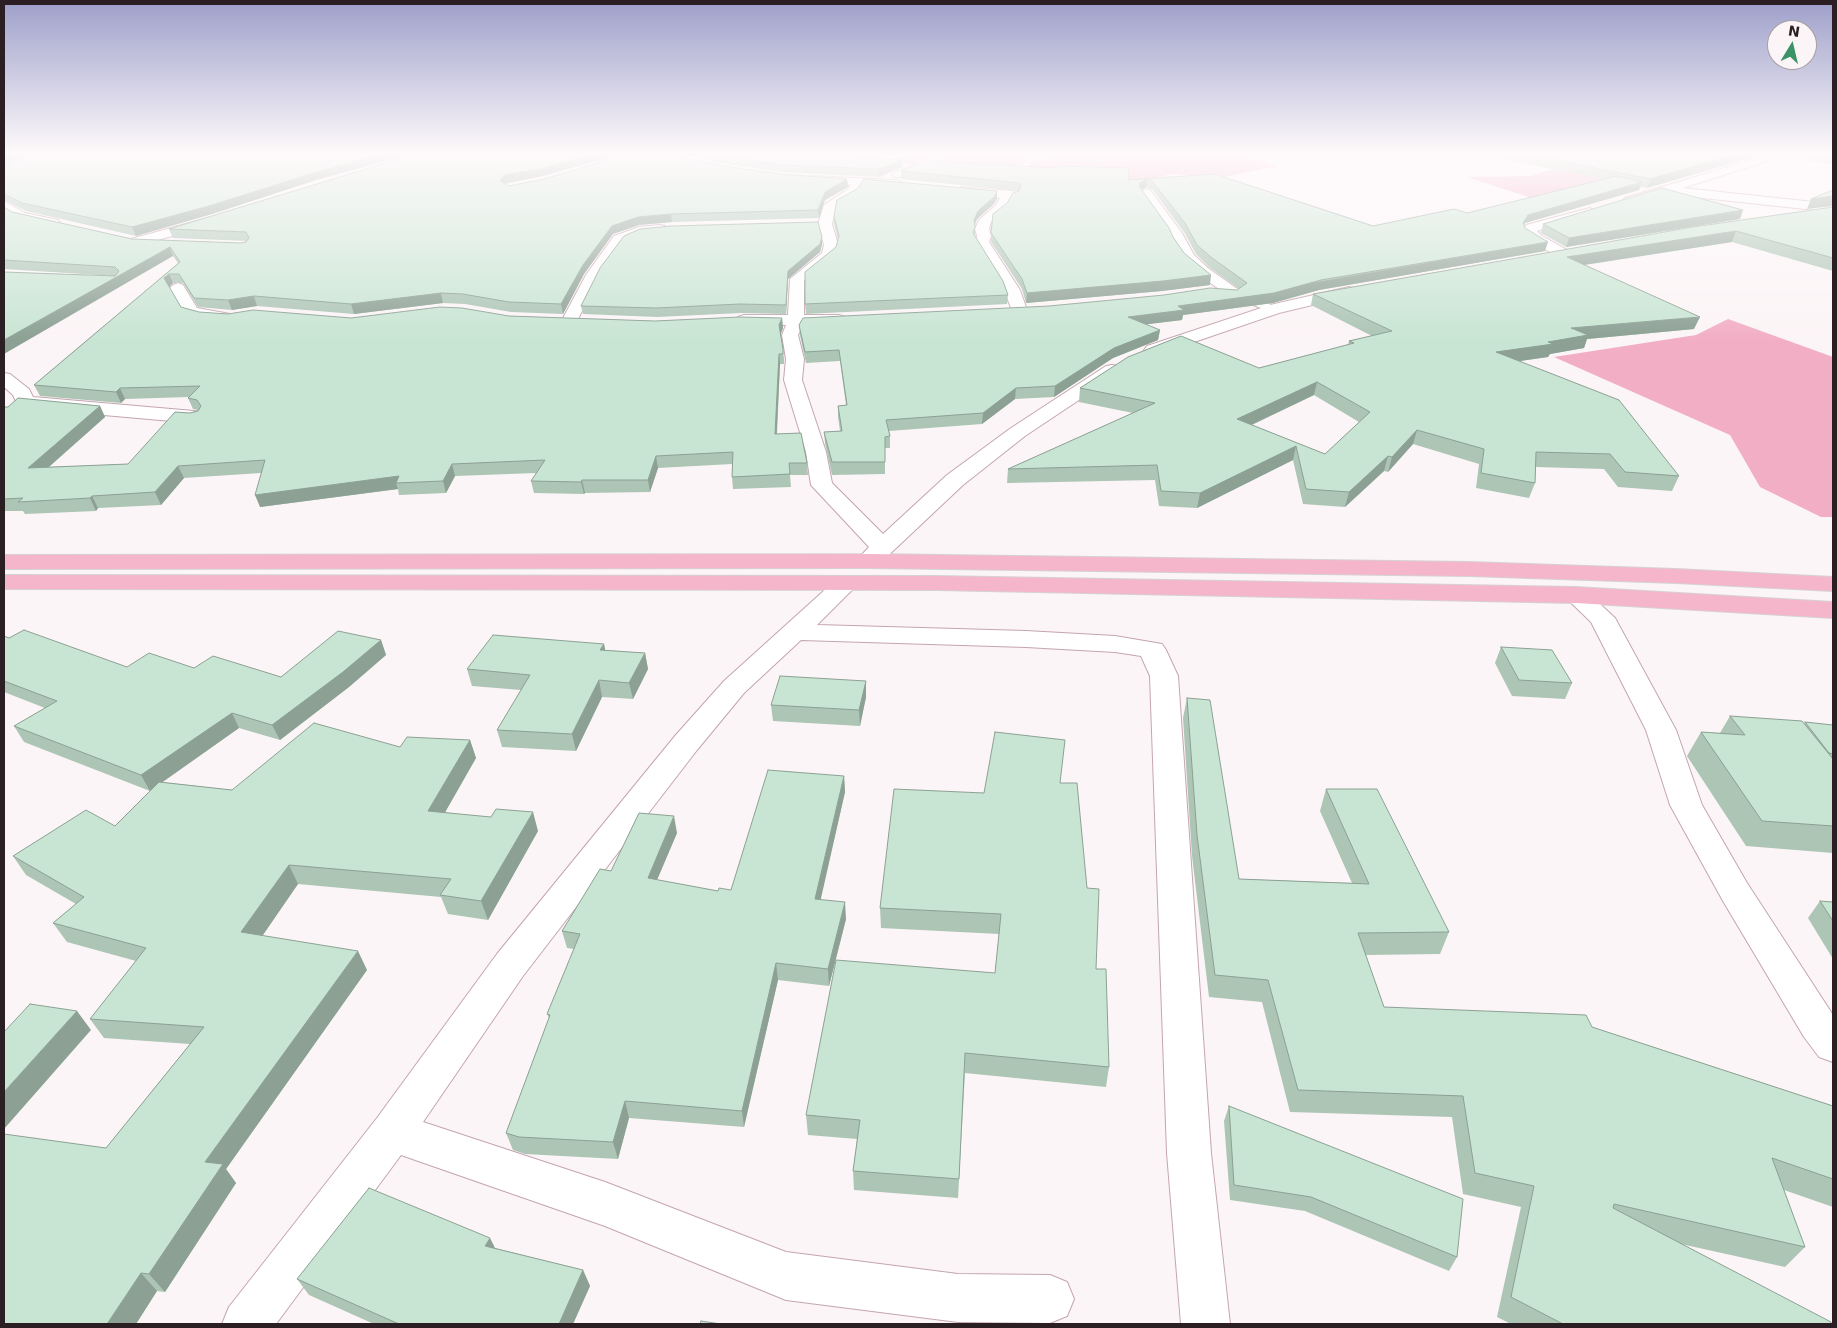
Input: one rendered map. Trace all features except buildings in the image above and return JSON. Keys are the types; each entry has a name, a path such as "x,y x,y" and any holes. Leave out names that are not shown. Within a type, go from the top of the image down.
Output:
{"highway":[{"path":"4,562 866,563 1469,569 1676,576 1833,584"},
{"path":"4,582 866,563 936,583 1576,595 1833,610"}],"street":[{"path":"25,217 66,226"},
{"path":"824,217 820,224 831,245 828,254 797,279 796,322 790,334 795,360 793,380 816,452 822,485 866,563"},
{"path":"989,217 982,229 984,236 982,242 1012,290 1011,310 1038,309"},
{"path":"1163,217 1177,236 1180,245 1189,258 1204,272 1231,291 1274,309"},
{"path":"1564,254 1537,240 1529,233 1531,228 1572,217"},
{"path":"1776,219 1788,217"},
{"path":"136,242 218,219"},
{"path":"570,320 593,275 618,239 639,231 672,228"},
{"path":"119,238 136,242 185,244"},
{"path":"1534,259 1583,250"},
{"path":"178,288 191,312 203,315 240,316"},
{"path":"246,1324 392,1132 510,965 686,743 734,687 955,480 1018,432 1132,359 1274,309 1368,288"},
{"path":"1208,291 1231,291"},
{"path":"732,321 796,322 853,319"},
{"path":"550,320 589,321"},
{"path":"4,378 22,393 25,402 194,417"},
{"path":"1576,595 1602,618 1662,730 1686,805 1740,901 1818,1025 1833,1045"},
{"path":"794,632 1036,640 1115,644 1152,650 1164,676 1189,1153 1206,1324"},
{"path":"392,1132 605,1204 786,1276 958,1298 1050,1299"}],"shaded area":[{"path":"1728,319 1833,357 1833,517 1821,517 1760,487 1730,435 1554,357 1696,335"}]}
